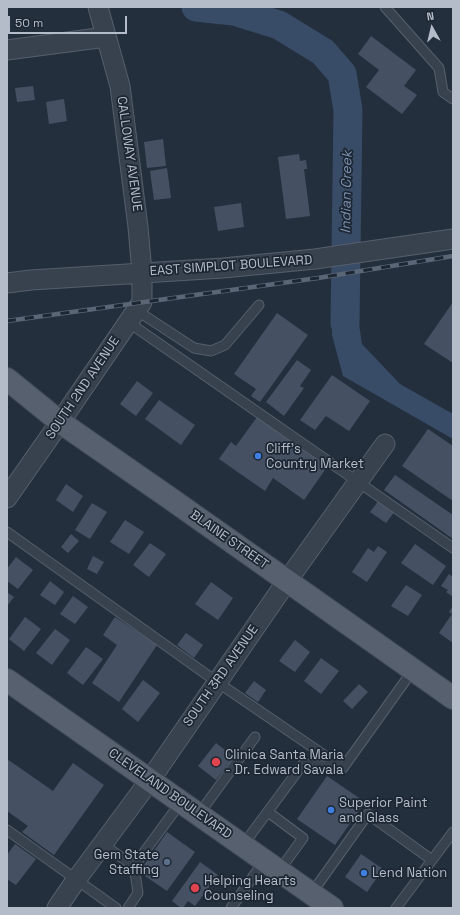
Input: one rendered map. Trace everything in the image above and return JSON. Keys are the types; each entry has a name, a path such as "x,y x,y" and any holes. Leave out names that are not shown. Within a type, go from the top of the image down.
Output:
{"main road":[{"name":"BLAINE STREET","path":"7,379 60,422 453,698"},
{"name":"CLEVELAND BOULEVARD","path":"7,680 331,908"}],"street":[{"name":"CALLOWAY AVENUE","path":"98,7 120,86 138,226 142,273"},
{"path":"7,50 106,37"},
{"name":"EAST SIMPLOT BOULEVARD","path":"7,283 314,260 453,239"},
{"name":"SOUTH 2ND AVENUE","path":"7,498 142,302 142,273"},
{"name":"SOUTH 3RD AVENUE","path":"57,908 102,844 150,780 287,581 386,444"}],"lane":[{"path":"385,7 439,68 443,92 453,99"},
{"path":"132,316 194,348 211,351 225,345 259,305"},
{"path":"132,316 358,482 453,548"},
{"path":"7,532 218,682 344,768"},
{"path":"344,768 413,670"},
{"path":"134,866 255,737"},
{"path":"243,845 303,764 344,768"},
{"path":"231,908 272,866 303,838 268,812"},
{"path":"311,894 368,814 432,860"},
{"path":"7,830 116,908"},
{"path":"396,908 453,832"},
{"path":"102,844 134,866 138,893 128,908"}],"water":[{"path":"353,284 362,344 400,384 453,414 453,439 343,376 332,335 334,285"}],"building":[{"path":"371,36 416,70 404,86 417,95 402,114 366,87 379,70 358,54"},
{"path":"33,86 35,100 17,102 15,88"},
{"path":"64,99 67,121 49,124 46,102"},
{"path":"163,139 166,166 147,168 144,142"},
{"path":"299,154 300,161 306,160 307,169 304,169 310,216 286,219 278,157"},
{"path":"167,168 171,198 154,200 150,171"},
{"path":"241,203 244,227 218,231 214,207"},
{"path":"453,302 453,363 424,344"},
{"path":"277,313 308,335 260,402 251,396 256,389 234,374"},
{"path":"297,360 311,370 300,386 304,388 284,416 266,402"},
{"path":"332,375 370,401 349,431 326,416 315,430 300,420"},
{"path":"137,381 153,393 136,416 120,404"},
{"path":"159,400 195,425 181,445 145,419"},
{"path":"257,417 327,467 304,500 273,478 265,491 219,459 231,442 236,446"},
{"path":"428,429 453,446 453,501 402,466"},
{"path":"395,475 453,515 453,539 384,490"},
{"path":"66,484 83,496 73,512 56,500"},
{"path":"379,500 395,511 386,523 370,512"},
{"path":"92,503 107,512 90,539 75,530"},
{"path":"125,520 144,532 129,554 110,542"},
{"path":"71,534 79,541 68,553 61,547"},
{"path":"150,543 166,554 149,577 133,565"},
{"path":"415,544 446,566 433,585 401,563"},
{"path":"378,546 387,552 367,582 352,572 368,548 374,552"},
{"path":"93,556 104,562 97,574 87,569"},
{"path":"16,557 33,570 18,589 7,581 7,569"},
{"path":"449,574 453,577 453,597 446,592 448,590 441,586"},
{"path":"50,581 64,592 55,605 40,595"},
{"path":"211,582 233,598 218,620 195,604"},
{"path":"406,585 422,595 408,616 391,606"},
{"path":"7,592 14,597 7,606"},
{"path":"73,596 88,607 75,624 60,614"},
{"path":"453,606 453,643 439,633 452,614 449,612"},
{"path":"25,617 41,629 24,651 9,639"},
{"path":"115,617 157,645 119,702 92,683 117,645 103,635"},
{"path":"55,629 70,640 52,665 36,653"},
{"path":"186,633 203,645 194,658 177,645"},
{"path":"295,640 310,652 295,672 279,661"},
{"path":"86,647 103,659 83,685 67,673"},
{"path":"321,658 339,671 321,694 304,681"},
{"path":"143,680 160,693 138,722 122,709"},
{"path":"254,681 266,690 258,702 245,693"},
{"path":"359,684 368,692 352,709 343,701"},
{"name":"Clinica Santa Maria - Dr. Edward Savala","path":"216,743 234,757 216,780 198,766"},
{"path":"7,759 53,791 73,763 104,785 54,855 22,832 28,826 7,811"},
{"name":"Superior Paint and Glass","path":"327,776 365,802 335,845 297,819"},
{"name":"Gem State Staffing","path":"167,832 195,852 167,891 139,872"},
{"path":"15,844 36,859 16,885 7,879 7,855"},
{"name":"Lend Nation","path":"361,854 383,869 367,892 345,877"},
{"name":"Helping Hearts Counseling","path":"200,862 218,875 195,906 188,901 183,908 181,908 172,901"}],"waterway":[{"name":"Indian Creek","path":"196,7 234,11 279,25 323,52 342,74 348,110 345,323"}],"railway":[{"path":"7,321 318,278 453,256"}],"place":[{"name":"Cliff's Country Market","path":"258,456"},
{"name":"Clinica Santa Maria - Dr. Edward Savala","path":"216,762"},
{"name":"Superior Paint and Glass","path":"331,810"},
{"name":"Gem State Staffing","path":"167,862"},
{"name":"Lend Nation","path":"364,873"},
{"name":"Helping Hearts Counseling","path":"195,888"}]}
